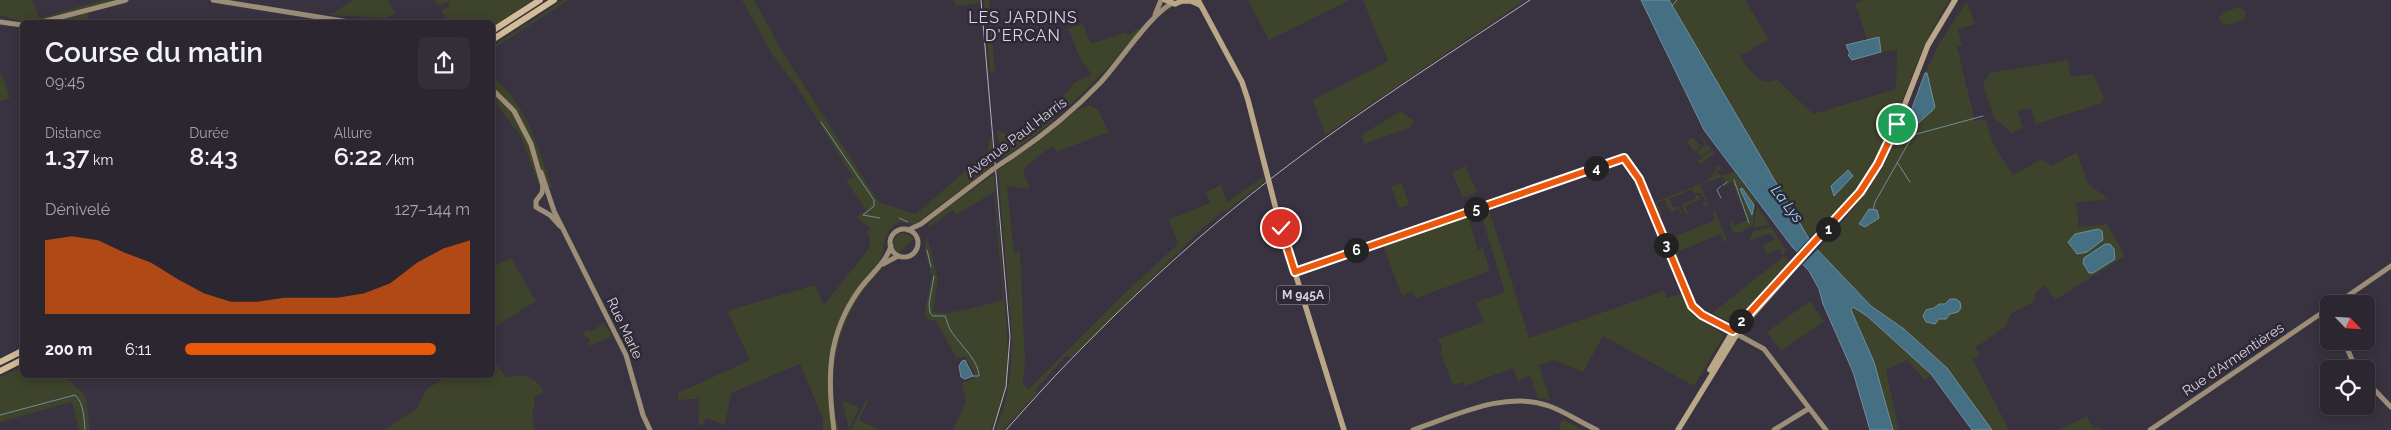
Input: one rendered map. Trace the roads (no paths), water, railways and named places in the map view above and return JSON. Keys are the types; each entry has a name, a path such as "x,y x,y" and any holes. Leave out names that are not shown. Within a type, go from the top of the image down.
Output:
{"highway":[{"path":"495,29 540,0"},
{"path":"495,38 554,0"},
{"path":"0,362 20,352"},
{"path":"0,371 20,361"}],"main road":[{"path":"50,20 126,0"},
{"path":"213,0 336,20"},
{"name":"Avenue Paul Harris","path":"1150,24 1162,0"},
{"path":"1165,0 1173,3 1194,2 1203,9"},
{"name":"M 945A","path":"1198,0 1243,86 1295,272 1345,430"},
{"path":"1678,430 1735,332 1840,216 1867,183 1884,154 1928,45 1955,0"},
{"name":"Avenue Paul Harris","path":"834,428 829,381 835,340 852,301 877,269 891,246 891,239 895,233 908,230 930,218 992,170 1037,139 1078,105 1110,72 1150,24 1165,8 1173,3"},
{"path":"2,23 20,25"},
{"path":"495,92 508,104 520,120 541,172 552,204 549,210 544,212 535,205 543,188 541,172"},
{"path":"1295,272 1624,158 1639,179 1692,306 1702,315 1767,351 1808,409 1826,430"},
{"path":"540,196 545,195 550,198"},
{"name":"Rue Marle","path":"552,204 626,355 650,430"},
{"name":"Rue Marle","path":"544,212 552,216 570,239"},
{"name":"Avenue Paul Harris","path":"877,269 898,256 907,257 915,252 918,245 916,237 930,218"},
{"path":"908,230 916,237"},
{"path":"891,246 898,256"},
{"path":"2349,295 2391,266"},
{"name":"Rue d'Armentières","path":"2150,430 2320,314"},
{"path":"2375,390 2391,407"},
{"path":"1413,430 1488,404 1516,400 1550,406 1594,429"},
{"path":"1774,430 1808,409"}],"water":[{"name":"La Lys","path":"1641,0 1669,0 1812,244 1871,306 1904,329 1947,368 1992,430 1972,430 1931,374 1867,316 1853,307 1851,310 1874,362 1893,430 1870,430 1853,372 1823,304 1819,289 1809,271 1798,259 1801,255 1793,248 1704,130"},
{"path":"1879,37 1881,52 1852,60 1848,55 1850,54 1846,45"},
{"path":"1925,73 1927,73 1935,107 1901,138"},
{"path":"1848,170 1853,176 1834,196 1831,186"},
{"path":"1742,188 1754,205 1752,215 1740,189"},
{"path":"1869,209 1877,210 1879,218 1865,227 1859,224"},
{"path":"2098,229 2102,231 2103,240 2087,252 2077,254 2068,242 2075,234"},
{"path":"2105,244 2110,244 2114,249 2115,259 2093,273 2089,273 2083,263 2084,258"},
{"path":"1950,299 1956,299 1960,302 1961,308 1958,312 1950,314 1946,319 1939,319 1935,324 1926,322 1923,316 1926,310 1934,308 1939,304 1945,304"},
{"path":"965,360 973,376 965,379 961,377 959,366"}],"waterway":[{"path":"1672,6 1677,0"},
{"path":"1873,210 1875,202 1913,135 1983,116"},
{"path":"821,122 874,200 874,206 863,215 880,218"},
{"path":"1897,162 1910,182"},
{"path":"1734,180 1749,223"},
{"path":"1723,185 1727,182"},
{"path":"1721,186 1717,190 1721,198"},
{"path":"899,218 908,222"},
{"path":"927,250 931,267"},
{"path":"934,276 929,304 930,313 933,316 945,316 951,331 968,352 978,370 979,376 973,376"},
{"path":"0,415 75,395 82,407 85,430"}],"railway":[{"path":"981,0 1010,337 1006,387 993,430"},
{"path":"1006,430 1106,324 1214,225 1290,164 1408,80 1530,0"}],"district":[{"name":"LES JARDINS D'ERCAN","path":"1023,26"}]}
